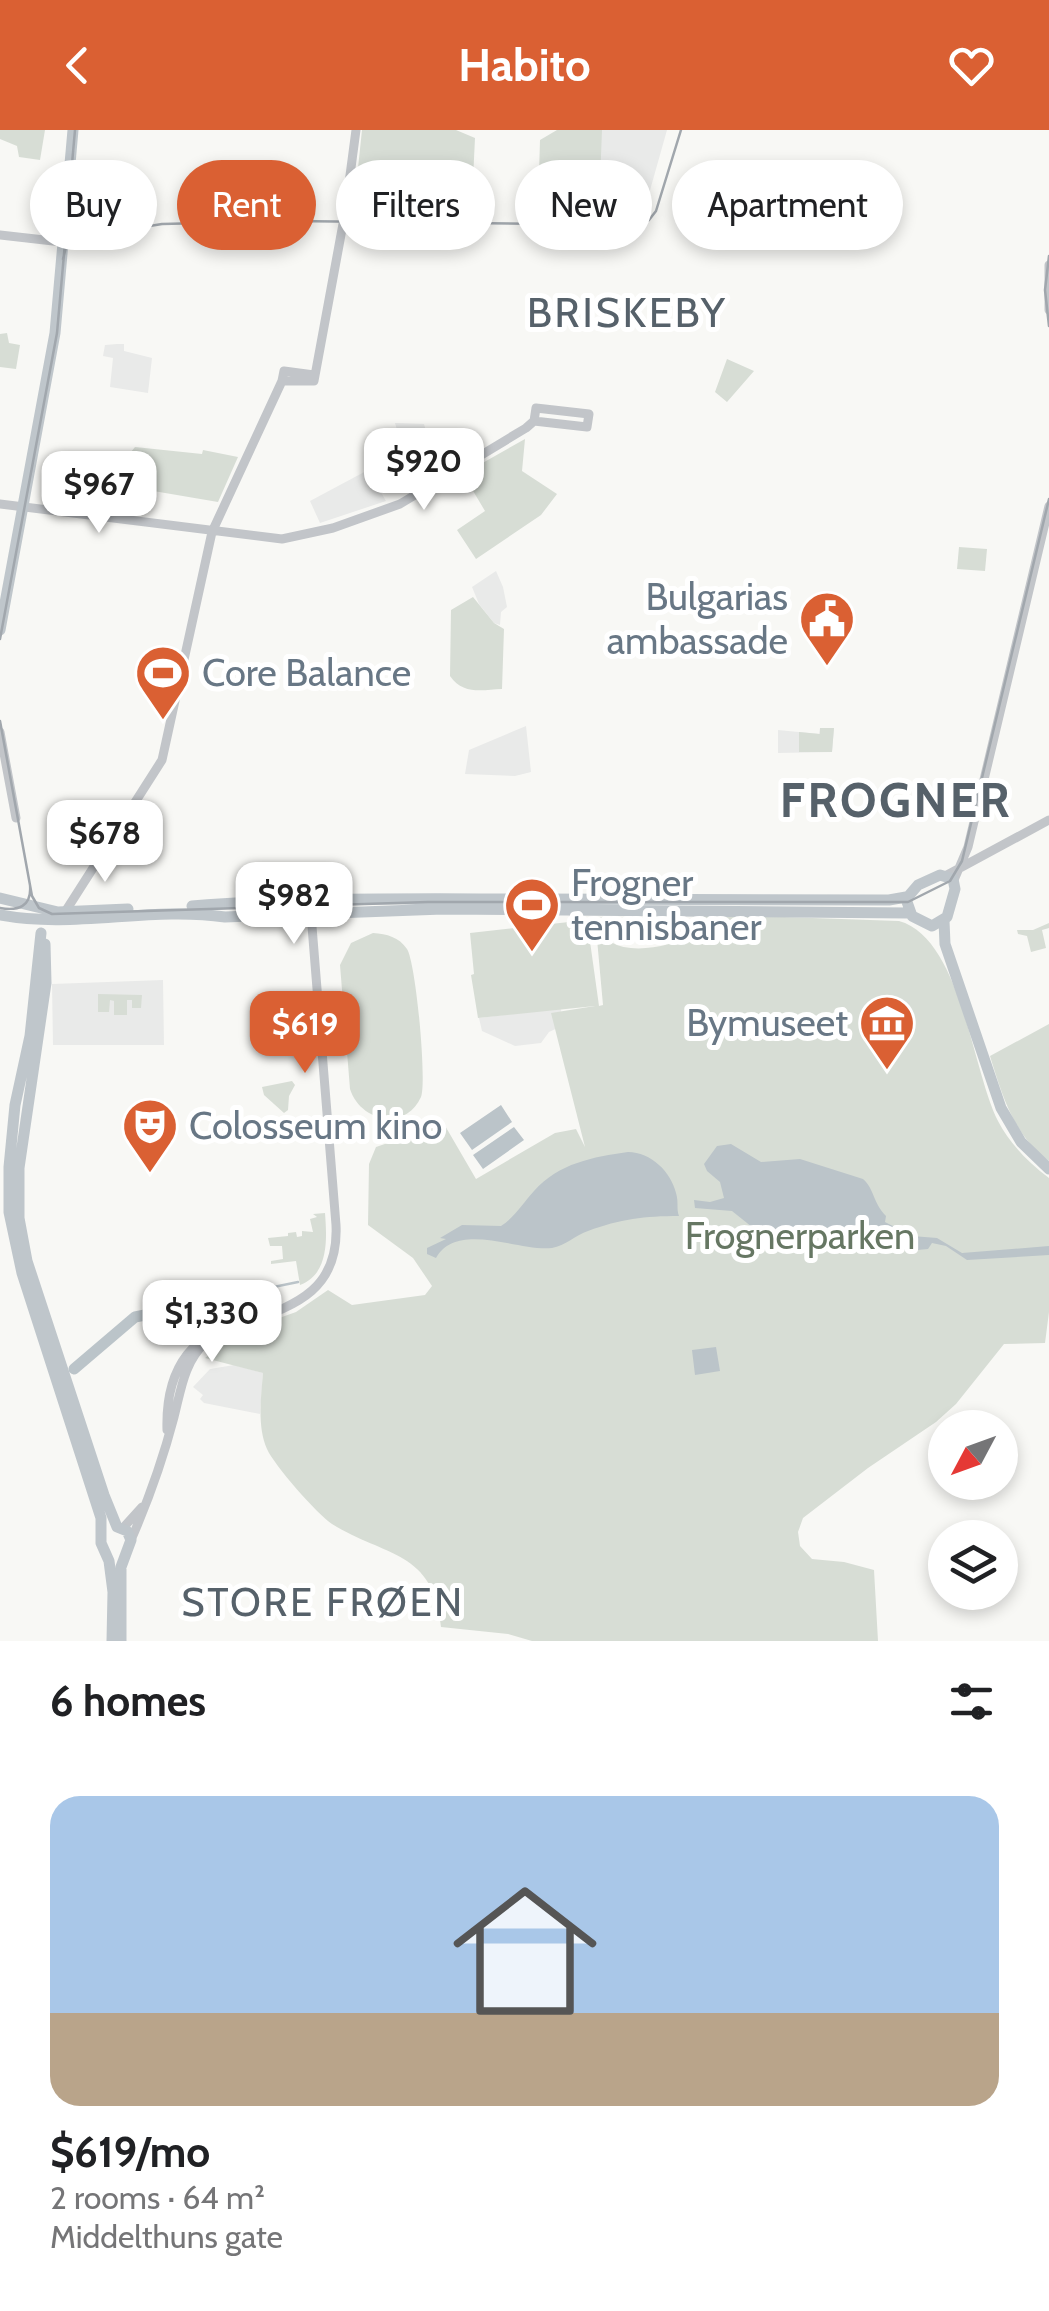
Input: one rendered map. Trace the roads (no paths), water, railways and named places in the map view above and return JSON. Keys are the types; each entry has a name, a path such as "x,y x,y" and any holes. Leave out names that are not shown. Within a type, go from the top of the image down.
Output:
{"main road":[{"path":"70,160 73,130"},
{"path":"0,630 56,333 61,250"},
{"path":"0,898 63,917 225,917 443,909 649,912 902,905 925,882 950,878 952,907 938,923"},
{"path":"3,916 39,932 63,917 300,899 902,905 938,923 1001,1108 1021,1142 1049,1168"},
{"path":"32,906 47,957"},
{"path":"3,916 39,932"},
{"path":"63,917 47,957 40,1037 18,1186 25,1250 104,1495 130,1548 124,1555 120,1576 121,1641"},
{"path":"39,932 30,1036 15,1105 8,1167 10,1219 20,1264 99,1512 101,1547 108,1555 113,1592 112,1641"},
{"path":"102,1535 108,1528 124,1532"},
{"path":"108,1555 124,1555"}],"street":[{"path":"63,917 162,760 212,532 283,376 314,380 356,130"},
{"path":"0,235 30,238"},
{"path":"1049,265 1049,310"},
{"path":"0,504 282,539 392,508 534,421 587,428 589,414 536,408 534,421"},
{"path":"964,862 1049,506"},
{"path":"0,732 16,818"},
{"path":"950,878 964,862 1049,820"},
{"path":"124,1532 144,1505 167,1438 166,1417 178,1372 200,1338 221,1324 278,1310 313,1292 336,1248 310,914"}],"waterway":[{"path":"205,1316 239,1294 298,1282"},
{"path":"74,1369 135,1317 155,1313"}],"tram line":[{"path":"0,639 57,333 75,130"},
{"path":"63,259 66,247 76,238 162,224 292,221 638,225 656,211 681,130"},
{"path":"1049,256 1045,290 1049,326"},
{"path":"0,721 32,896 39,908 52,914 428,902 908,902 950,881 962,861 1049,499"},
{"path":"0,908 13,909 26,903 30,885"}],"place":[{"name":"Bulgarias ambassade","path":"827,668"},
{"name":"Core Balance","path":"163,722"},
{"name":"Frogner tennisbaner","path":"532,954"},
{"name":"Bymuseet","path":"887,1072"},
{"name":"Colosseum kino","path":"150,1175"}],"district":[{"name":"BRISKEBY","path":"627,312"},
{"name":"FROGNER","path":"896,800"},
{"name":"STORE FRØEN","path":"323,1602"}],"park label":[{"name":"Frognerparken","path":"800,1236"}]}
